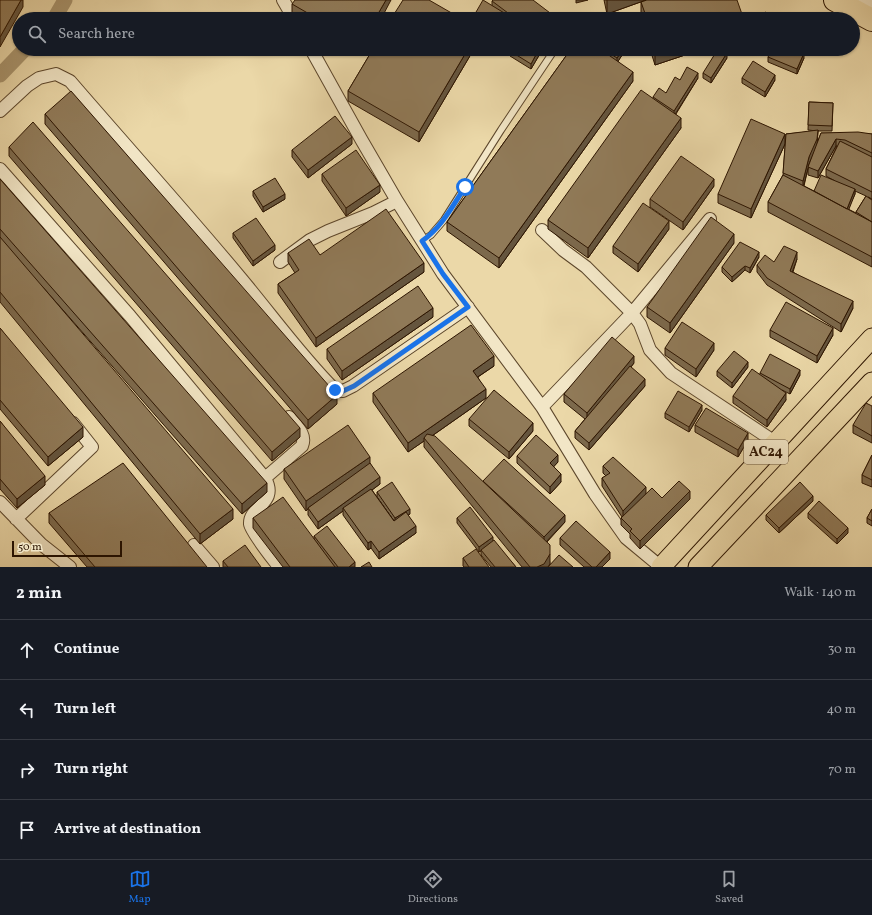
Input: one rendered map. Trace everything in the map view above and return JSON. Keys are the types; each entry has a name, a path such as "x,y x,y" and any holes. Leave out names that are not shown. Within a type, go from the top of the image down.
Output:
{"highway":[{"path":"835,0 857,12"},
{"path":"860,14 872,20"}],"main road":[{"path":"860,0 872,8"},
{"name":"AC24","path":"661,567 872,338"},
{"name":"AC24","path":"698,567 872,382"}],"street":[{"path":"283,0 290,12"},
{"path":"315,56 397,201 443,274 542,406 595,494 626,538 661,567"},
{"path":"0,111 38,78 56,74 70,81 173,198 320,375 335,390 343,391 354,386 468,307"},
{"path":"0,169 130,316 265,478 268,483 268,497 254,513 250,525 265,549 280,567"},
{"path":"280,262 316,237 373,213 397,201"},
{"path":"542,406 632,313 710,219"},
{"path":"542,230 563,250 586,267 632,313 640,324 650,350 671,373 775,442"},
{"path":"265,478 302,446 304,441 302,432 282,409"},
{"path":"16,519 92,448 65,412"},
{"path":"0,502 41,544 70,567"},
{"path":"194,545 213,567"}],"lane":[{"path":"422,241 431,235 444,220 549,56"}],"building":[{"path":"0,0 21,0 14,12 12,12 12,16 0,37"},
{"path":"295,0 386,0 379,12 306,12 292,4"},
{"path":"403,0 429,0 450,12 395,12"},
{"path":"483,0 503,12 476,12"},
{"path":"533,0 549,12 507,12 492,1"},
{"path":"647,0 737,0 741,12 645,12 641,2"},
{"path":"369,56 464,56 419,132 348,91"},
{"path":"518,56 535,56 531,64"},
{"path":"566,56 610,56 633,72 499,258 447,222"},
{"path":"714,56 725,56 711,78 703,73"},
{"path":"768,56 803,56 797,69"},
{"path":"753,61 775,75 765,92 742,78"},
{"path":"687,67 698,73 674,111 653,97 659,88 666,93 675,77 680,80"},
{"path":"641,90 681,118 588,248 548,220"},
{"path":"71,91 337,395 308,420 45,114"},
{"path":"809,102 833,103 832,126 808,125"},
{"path":"335,116 352,137 308,170 292,150"},
{"path":"751,119 785,134 751,209 718,194"},
{"path":"33,122 300,428 272,452 9,147"},
{"path":"818,130 817,139 809,157 803,181 783,173 786,134"},
{"path":"858,132 872,134 872,153 845,140 836,139 818,171 808,167 821,133"},
{"path":"840,141 872,157 872,192 826,169"},
{"path":"356,150 380,185 346,208 322,174"},
{"path":"681,156 714,179 683,222 650,199"},
{"path":"783,175 872,222 872,257 768,202"},
{"path":"821,175 855,189 847,209 814,191"},
{"path":"275,178 285,194 263,207 253,191"},
{"path":"0,179 267,483 242,504 0,229"},
{"path":"866,196 872,200 872,222 856,212"},
{"path":"643,203 669,221 638,264 613,246"},
{"path":"386,209 424,263 316,338 278,284 299,270 288,253 309,239 320,255"},
{"path":"711,217 734,234 670,323 647,307"},
{"path":"256,218 275,245 253,261 233,233"},
{"path":"0,237 233,509 200,534 0,292"},
{"path":"740,242 759,252 750,268 745,266 732,277 722,267"},
{"path":"784,246 797,252 790,271 853,301 841,324 767,278 757,265 765,255 774,262"},
{"path":"418,286 433,308 342,371 327,349"},
{"path":"786,302 833,328 817,356 770,330"},
{"path":"682,322 714,343 696,369 665,348"},
{"path":"471,325 494,356 473,371 486,389 408,443 373,393"},
{"path":"0,328 83,427 48,457 0,400"},
{"path":"612,337 634,356 587,413 564,394"},
{"path":"734,351 748,362 732,383 717,371"},
{"path":"770,354 800,370 790,389 760,373"},
{"path":"630,366 645,379 589,443 575,431"},
{"path":"752,369 786,393 767,420 733,396"},
{"path":"494,390 533,423 509,452 469,419"},
{"path":"678,391 702,405 689,427 665,413"},
{"path":"866,403 872,406 872,436 853,425"},
{"path":"706,408 748,433 738,450 695,425"},
{"path":"0,421 45,476 17,499 0,479"},
{"path":"348,425 370,457 306,501 284,469"},
{"path":"427,434 435,436 550,545 550,554 544,564 537,567 530,567 424,438"},
{"path":"536,435 558,455 550,463 561,474 550,487 517,456"},
{"path":"872,455 872,480 862,475"},
{"path":"613,457 646,487 623,511 602,478 610,473 603,466"},
{"path":"504,459 565,515 544,537 483,481"},
{"path":"123,463 207,567 95,567 49,513"},
{"path":"370,463 380,477 318,522 308,508"},
{"path":"679,481 690,491 640,541 630,531 632,529 621,518 652,488 662,498"},
{"path":"392,482 410,509 395,518 377,492"},
{"path":"800,482 813,496 779,528 766,515"},
{"path":"371,489 394,521 406,512 416,526 379,552 371,541 368,543 343,508"},
{"path":"283,497 335,567 290,567 253,518"},
{"path":"819,501 848,528 837,539 808,513"},
{"path":"470,507 493,537 479,547 457,518"},
{"path":"872,509 872,521 867,518"},
{"path":"576,521 610,552 596,567 592,567 560,538"},
{"path":"327,526 355,562 349,567 338,567 314,536"},
{"path":"494,540 516,567 495,567 481,550"},
{"path":"245,545 261,567 228,567 223,561"},
{"path":"476,549 489,567 469,567 463,558"},
{"path":"559,555 573,567 548,567"},
{"path":"369,562 372,567 361,567"}],"waterway":[{"path":"58,12 65,0"},
{"path":"0,75 18,56"}],"route":[{"path":"335,390 343,391 354,386 468,307 443,274 422,241 431,235 444,220 465,187"}]}
